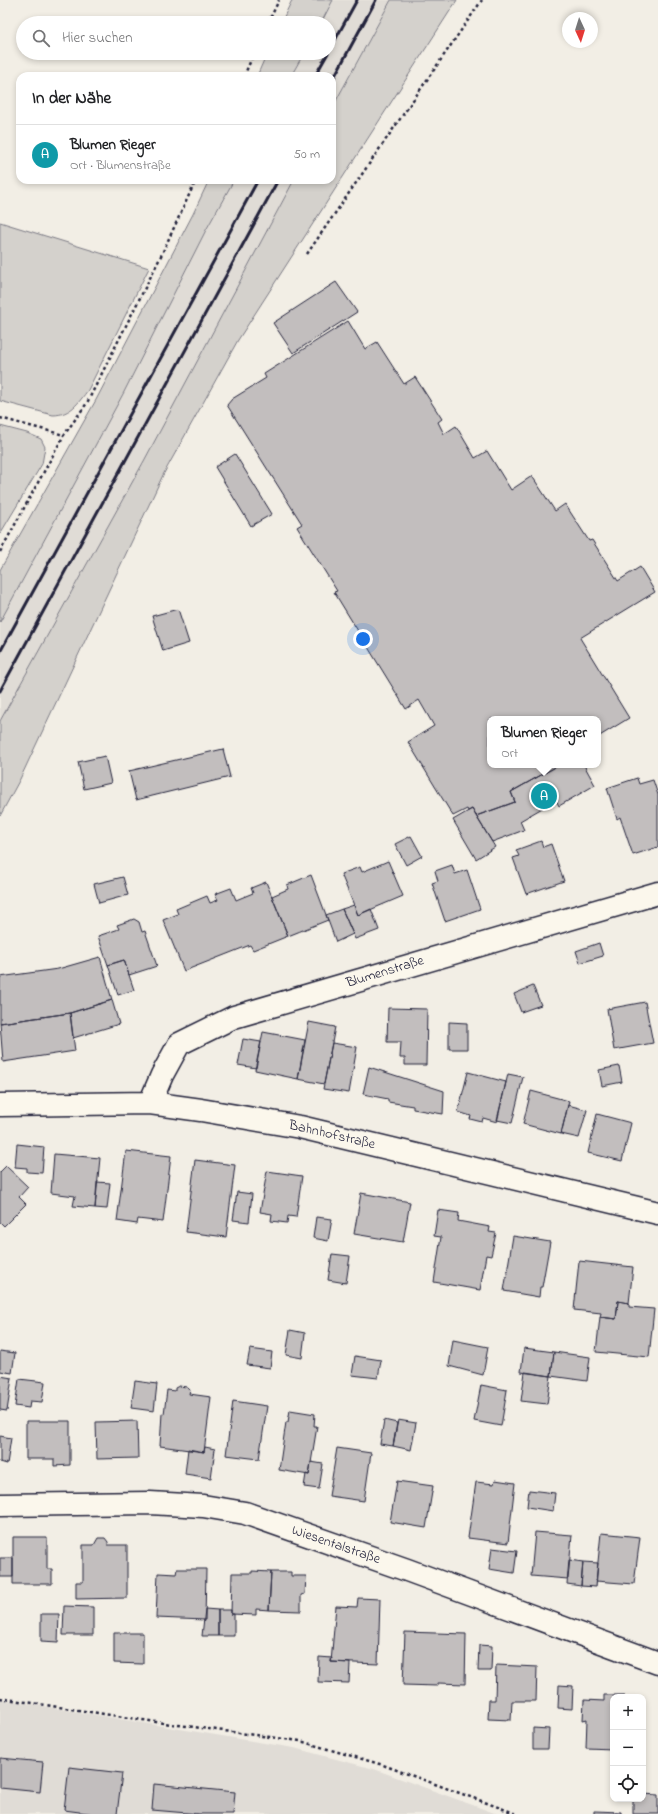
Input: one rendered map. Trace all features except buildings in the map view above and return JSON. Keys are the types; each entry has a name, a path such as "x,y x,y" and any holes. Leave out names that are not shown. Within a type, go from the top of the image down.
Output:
{"street":[{"name":"Blumenstraße","path":"150,1103 162,1075 179,1044 234,1017 658,893"},
{"name":"Bahnhofstraße","path":"0,1105 150,1103 300,1127 658,1213"},
{"name":"Wiesentalstraße","path":"0,1505 150,1503 203,1506 245,1513 407,1570 658,1663"}],"path":[{"path":"271,16 279,0"},
{"path":"307,254 482,0"},
{"path":"246,72 251,60"},
{"path":"0,552 64,435 87,403 159,260 194,184"},
{"path":"0,418 64,435"},
{"path":"0,1698 156,1722 300,1741 383,1765 517,1814"}],"shaded area":[{"path":"292,0 333,0 325,16 284,16"},
{"path":"333,0 391,0 336,101 336,72 293,72 300,60 336,60 336,16 325,16"},
{"path":"391,0 457,0 238,340 163,475 20,779 0,816 0,721 144,461 292,184 336,184 336,101"},
{"path":"264,60 300,60 293,72 259,72"},
{"path":"207,184 232,184 206,230 123,394 0,622 0,570 96,400"},
{"path":"232,184 292,184 144,461 0,721 0,622 123,394 206,230"},
{"path":"0,222 149,268 88,390 74,407 65,413 53,415 0,401"},
{"path":"0,426 27,433 41,439 45,447 42,464 0,534"},
{"path":"0,1699 294,1748 374,1769 497,1814 0,1814"}],"railway":[{"path":"336,38 357,0"},
{"path":"336,74 376,0"},
{"path":"317,72 324,60"},
{"path":"0,652 256,184"},
{"path":"0,691 276,184"}],"place":[{"name":"Blumen Rieger","path":"544,796"}]}
